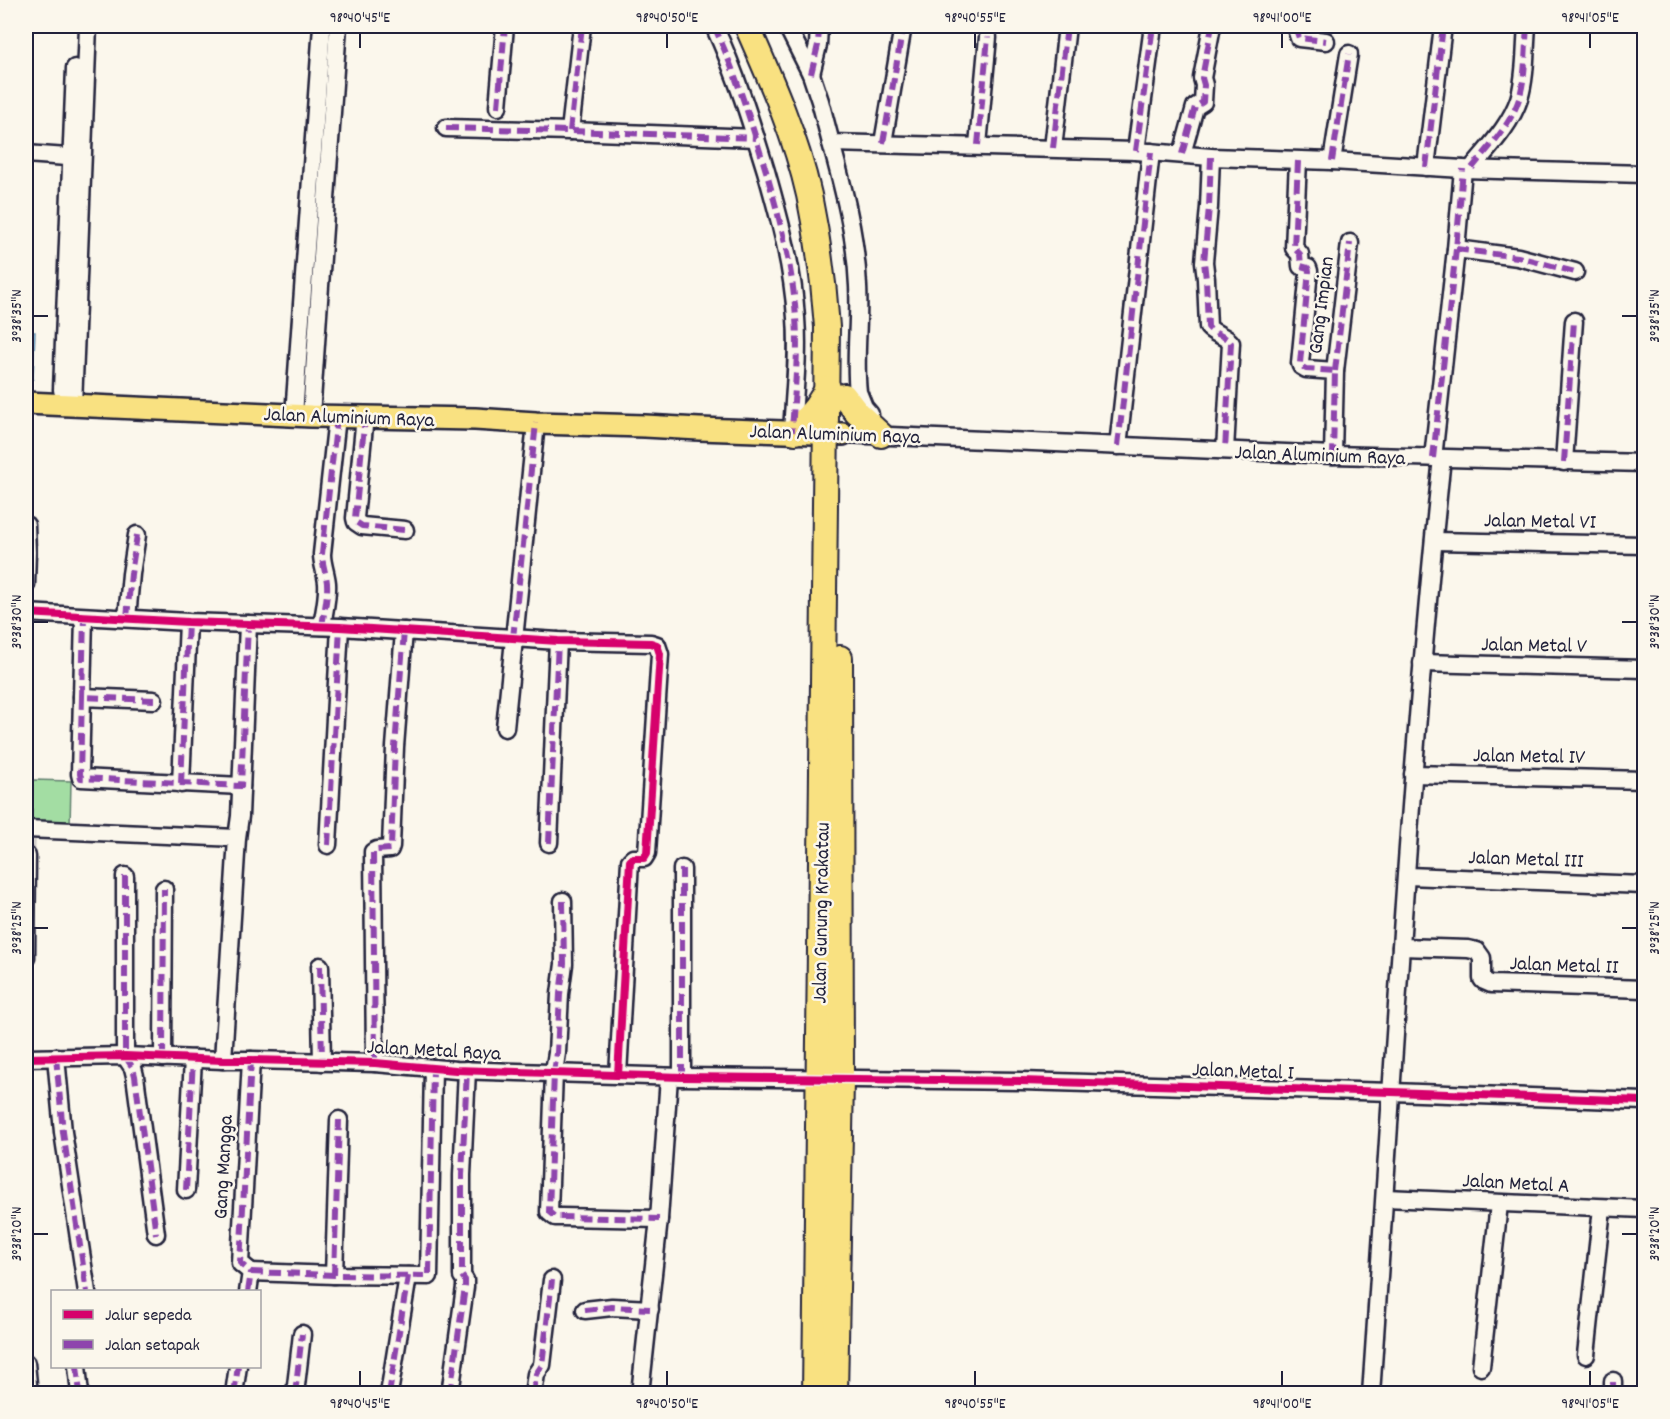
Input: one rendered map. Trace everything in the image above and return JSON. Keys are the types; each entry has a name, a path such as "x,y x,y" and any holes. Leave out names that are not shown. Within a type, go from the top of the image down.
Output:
{"highway":[{"path":"747,26 782,110 808,193 824,275 827,327 836,392 857,413 891,436"},
{"path":"764,26 778,57 807,140 825,218 839,310 836,392 793,432"},
{"name":"Jalan Gunung Krakatau","path":"835,1394 829,1080 836,392"},
{"name":"Jalan Gunung Krakatau","path":"815,1394 818,1197 829,1080"}],"main road":[{"name":"Jalan Aluminium Raya","path":"26,403 337,417 475,419 835,434"}],"street":[{"path":"77,26 78,157"},
{"path":"68,404 78,157 88,26"},
{"path":"322,26 326,83"},
{"path":"302,415 324,104 338,26"},
{"path":"498,107 505,26"},
{"path":"570,131 582,26"},
{"path":"714,26 738,83 756,138 775,202 792,279 797,320 793,432"},
{"path":"787,26 811,74 844,190 853,238 858,286 858,392 864,407 891,436"},
{"path":"811,74 818,45 819,26"},
{"path":"883,143 903,26"},
{"path":"1053,148 1068,26"},
{"path":"1118,446 1153,26"},
{"path":"1182,154 1195,107 1203,102 1202,78 1212,26"},
{"path":"1295,26 1299,38 1326,41"},
{"path":"1426,167 1443,26"},
{"path":"1371,1394 1413,774 1434,541 1438,458 1456,249 1467,168 1494,141 1510,118 1520,97 1527,26"},
{"path":"978,145 988,37"},
{"path":"1332,161 1349,54"},
{"path":"446,128 756,138"},
{"path":"831,142 1144,151 1211,157 1426,167 1644,174"},
{"path":"26,154 78,157"},
{"path":"1211,157 1204,261 1208,327 1231,343 1225,450"},
{"path":"1298,161 1294,248 1300,254 1301,266 1310,271 1300,364 1306,369 1335,371"},
{"name":"Gang Impian","path":"1333,455 1335,371 1350,243"},
{"path":"1456,249 1518,257 1575,272"},
{"path":"1564,462 1574,321"},
{"path":"365,416 356,522 362,526 405,530"},
{"path":"322,626 327,578 322,564 322,554 337,417"},
{"path":"505,728 536,423"},
{"name":"Jalan Aluminium Raya","path":"835,434 1333,455 1644,463"},
{"path":"26,525 26,585"},
{"path":"127,618 137,535"},
{"name":"Jalan Metal VI","path":"1434,541 1644,545"},
{"path":"26,613 188,622 322,626 657,645 660,650 647,853 644,858 633,858 630,861 618,1075"},
{"path":"84,616 81,778 241,786"},
{"path":"181,784 188,622"},
{"path":"223,1060 240,816 248,624"},
{"path":"328,845 339,627"},
{"path":"375,1063 373,852 390,849 391,846 395,747 404,632"},
{"path":"549,843 558,641"},
{"name":"Jalan Metal V","path":"1422,663 1644,669"},
{"path":"82,697 154,700"},
{"name":"Jalan Metal IV","path":"1413,774 1644,780"},
{"path":"27,831 237,838"},
{"path":"26,958 27,856"},
{"path":"640,1394 658,1219 676,1077 682,869"},
{"path":"125,876 125,1056 135,1076 156,1234"},
{"name":"Jalan Metal III","path":"1407,876 1644,885"},
{"path":"163,1058 164,889"},
{"path":"563,901 564,964 554,1072 549,1212 558,1217 658,1219"},
{"name":"Jalan Metal II","path":"1401,947 1477,951 1482,958 1482,979 1491,984 1644,989"},
{"path":"320,966 322,1062"},
{"name":"Jalan Metal Raya","path":"26,1058 125,1056 375,1063 467,1070 829,1080"},
{"path":"56,1057 63,1132 87,1290"},
{"path":"186,1190 193,1059"},
{"name":"Gang Mangga","path":"251,1060 240,1263 251,1272"},
{"path":"248,1290 251,1272 429,1276 433,1068"},
{"path":"450,1394 465,1287 465,1280 462,1276 462,1175 467,1070"},
{"name":"Jalan Metal I","path":"829,1080 1021,1081 1644,1101"},
{"path":"334,1275 339,1120"},
{"name":"Jalan Metal A","path":"1385,1198 1644,1209"},
{"path":"1481,1368 1499,1204"},
{"path":"1586,1355 1602,1208"},
{"path":"389,1394 408,1276"},
{"path":"533,1394 536,1374 542,1365 552,1280"},
{"path":"585,1310 612,1307 650,1309"},
{"path":"295,1394 302,1334"},
{"path":"26,1363 29,1394"},
{"path":"77,1368 80,1394"},
{"path":"234,1394 238,1368"}],"green space":[{"path":"33,780 71,781 70,827 32,826"}],"water":[{"path":"26,332 35,332 33,379 26,378"}],"tunnel":[{"path":"27,856 28,835"}],"marked path":[{"path":"498,107 505,26"},
{"path":"570,131 582,26"},
{"path":"714,26 755,134 789,262 797,332 792,432"},
{"path":"811,74 818,45 819,26"},
{"path":"883,143 903,26"},
{"path":"1053,148 1067,26"},
{"path":"1136,151 1153,26"},
{"path":"1182,154 1195,107 1203,102 1202,78 1212,26"},
{"path":"1295,26 1299,38 1326,41"},
{"path":"1426,167 1443,26"},
{"path":"1472,168 1505,127 1519,99 1524,72 1527,26"},
{"path":"978,145 988,37"},
{"path":"1332,161 1349,54"},
{"path":"446,128 756,138"},
{"path":"1118,446 1151,152"},
{"path":"1211,157 1204,262 1208,327 1231,343 1225,450"},
{"path":"1298,161 1294,248 1300,254 1301,266 1308,268 1309,271 1300,363 1306,369 1335,371 1333,455"},
{"path":"1433,458 1463,169"},
{"path":"1335,371 1350,243"},
{"path":"1456,249 1518,257 1575,272"},
{"path":"1564,462 1574,321"},
{"path":"365,416 356,522 362,526 405,530"},
{"path":"322,626 327,588 322,554 337,417"},
{"path":"513,638 536,423"},
{"path":"26,525 26,585"},
{"path":"127,618 137,535"},
{"path":"82,697 84,617"},
{"path":"181,784 188,622"},
{"path":"154,700 82,697 81,778 241,786 248,624"},
{"path":"328,845 340,627"},
{"path":"375,1063 373,852 390,849 391,846 395,747 404,631"},
{"path":"549,843 558,641"},
{"path":"27,864 28,829"},
{"path":"682,869 682,1077"},
{"path":"125,876 125,1056 135,1076 156,1234"},
{"path":"163,1058 164,889"},
{"path":"563,901 564,964 554,1072 549,1212 555,1217 659,1219"},
{"path":"320,966 322,1062"},
{"path":"56,1057 63,1132 87,1290"},
{"path":"186,1190 193,1059"},
{"path":"251,1060 240,1263 251,1272"},
{"path":"251,1272 429,1276 433,1068"},
{"path":"450,1394 465,1287 465,1280 462,1276 462,1175 467,1070"},
{"path":"334,1275 339,1120"},
{"path":"248,1290 251,1272"},
{"path":"389,1394 408,1276"},
{"path":"533,1394 536,1374 542,1365 552,1280"},
{"path":"585,1310 612,1307 650,1309"},
{"path":"295,1394 302,1334"},
{"path":"77,1368 80,1394"},
{"path":"234,1394 238,1368"},
{"path":"1613,1381 1613,1394"}],"cycle path":[{"path":"26,613 340,627 657,645 660,654 647,853 644,858 633,858 630,861 618,1075"},
{"path":"26,1058 125,1056 375,1063 456,1070 682,1077 1021,1081 1644,1101"}]}
